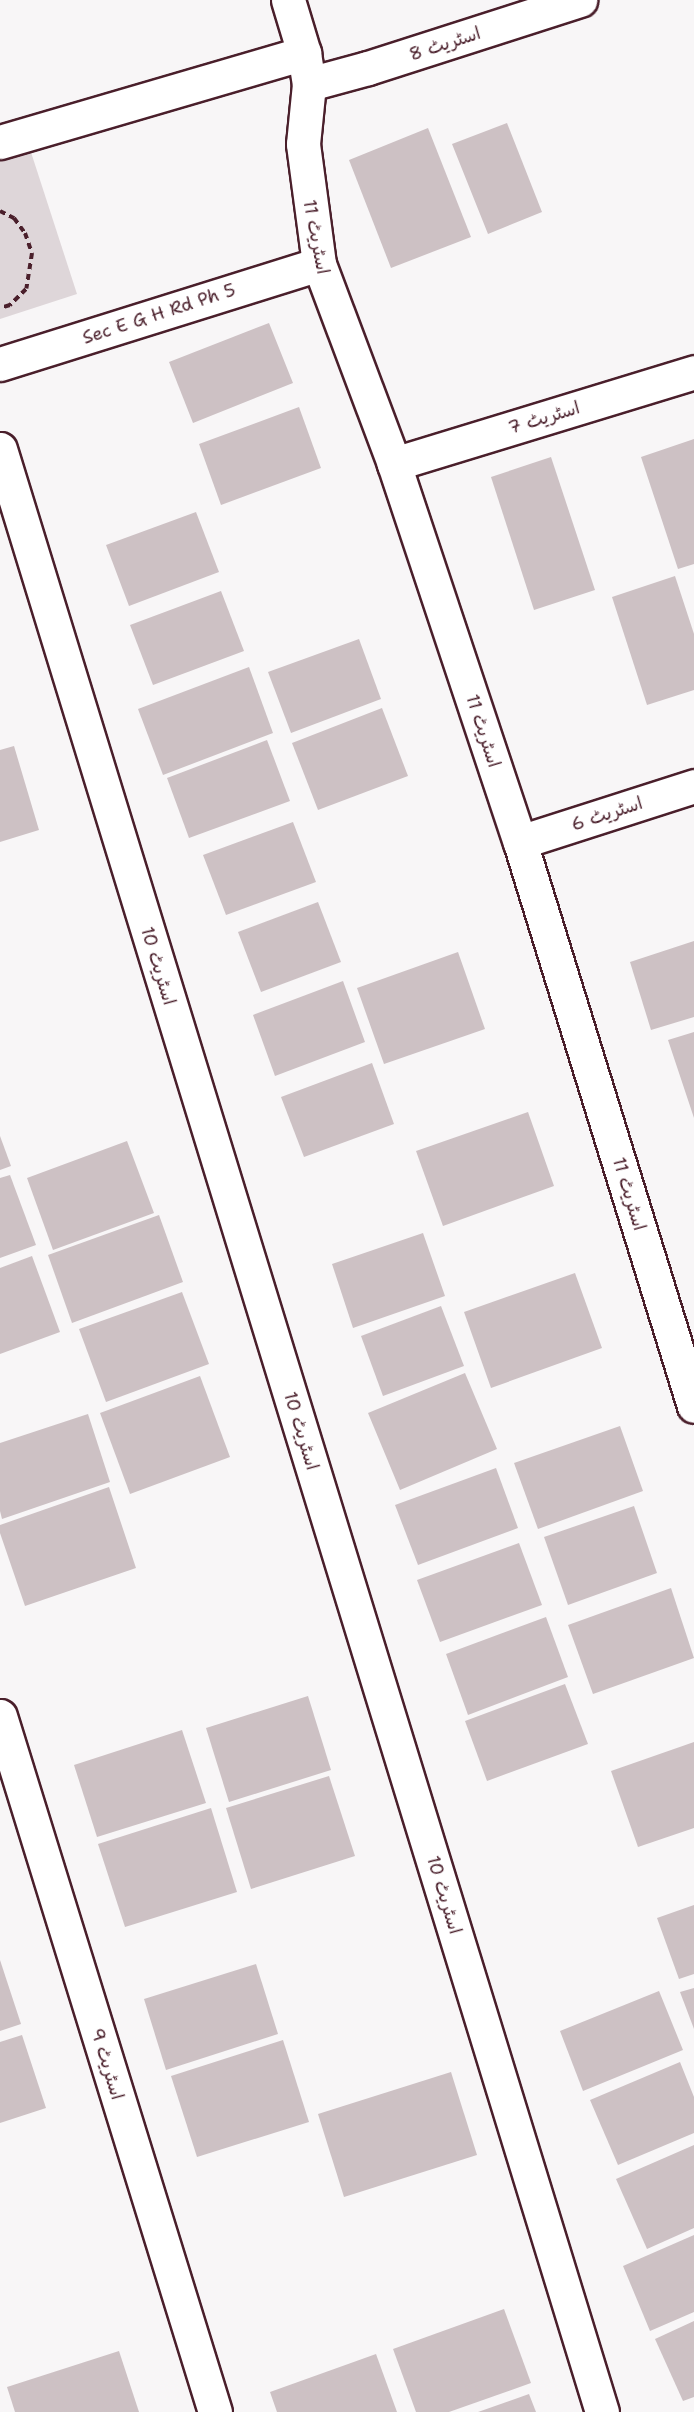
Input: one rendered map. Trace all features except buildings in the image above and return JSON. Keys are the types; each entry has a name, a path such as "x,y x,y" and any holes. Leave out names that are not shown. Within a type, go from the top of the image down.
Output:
{"street":[{"path":"288,0 306,68"},
{"name":"اسٹریٹ 8","path":"0,142 306,68 368,68 580,0"},
{"name":"اسٹریٹ 11","path":"306,68 303,144 319,264 394,464 520,842 694,1406"},
{"name":"Sec E G H Rd Ph 5","path":"0,364 319,264"},
{"name":"اسٹریٹ 7","path":"394,464 694,372"},
{"name":"اسٹریٹ 10","path":"0,449 602,2412"},
{"name":"اسٹریٹ 6","path":"520,842 694,786"},
{"name":"اسٹریٹ 9","path":"0,1716 214,2412"}],"path":[{"path":"0,211 14,218 25,232 32,253 26,289 10,305 0,308"}],"shaded area":[{"path":"28,143 77,294 0,319 0,152"}]}
